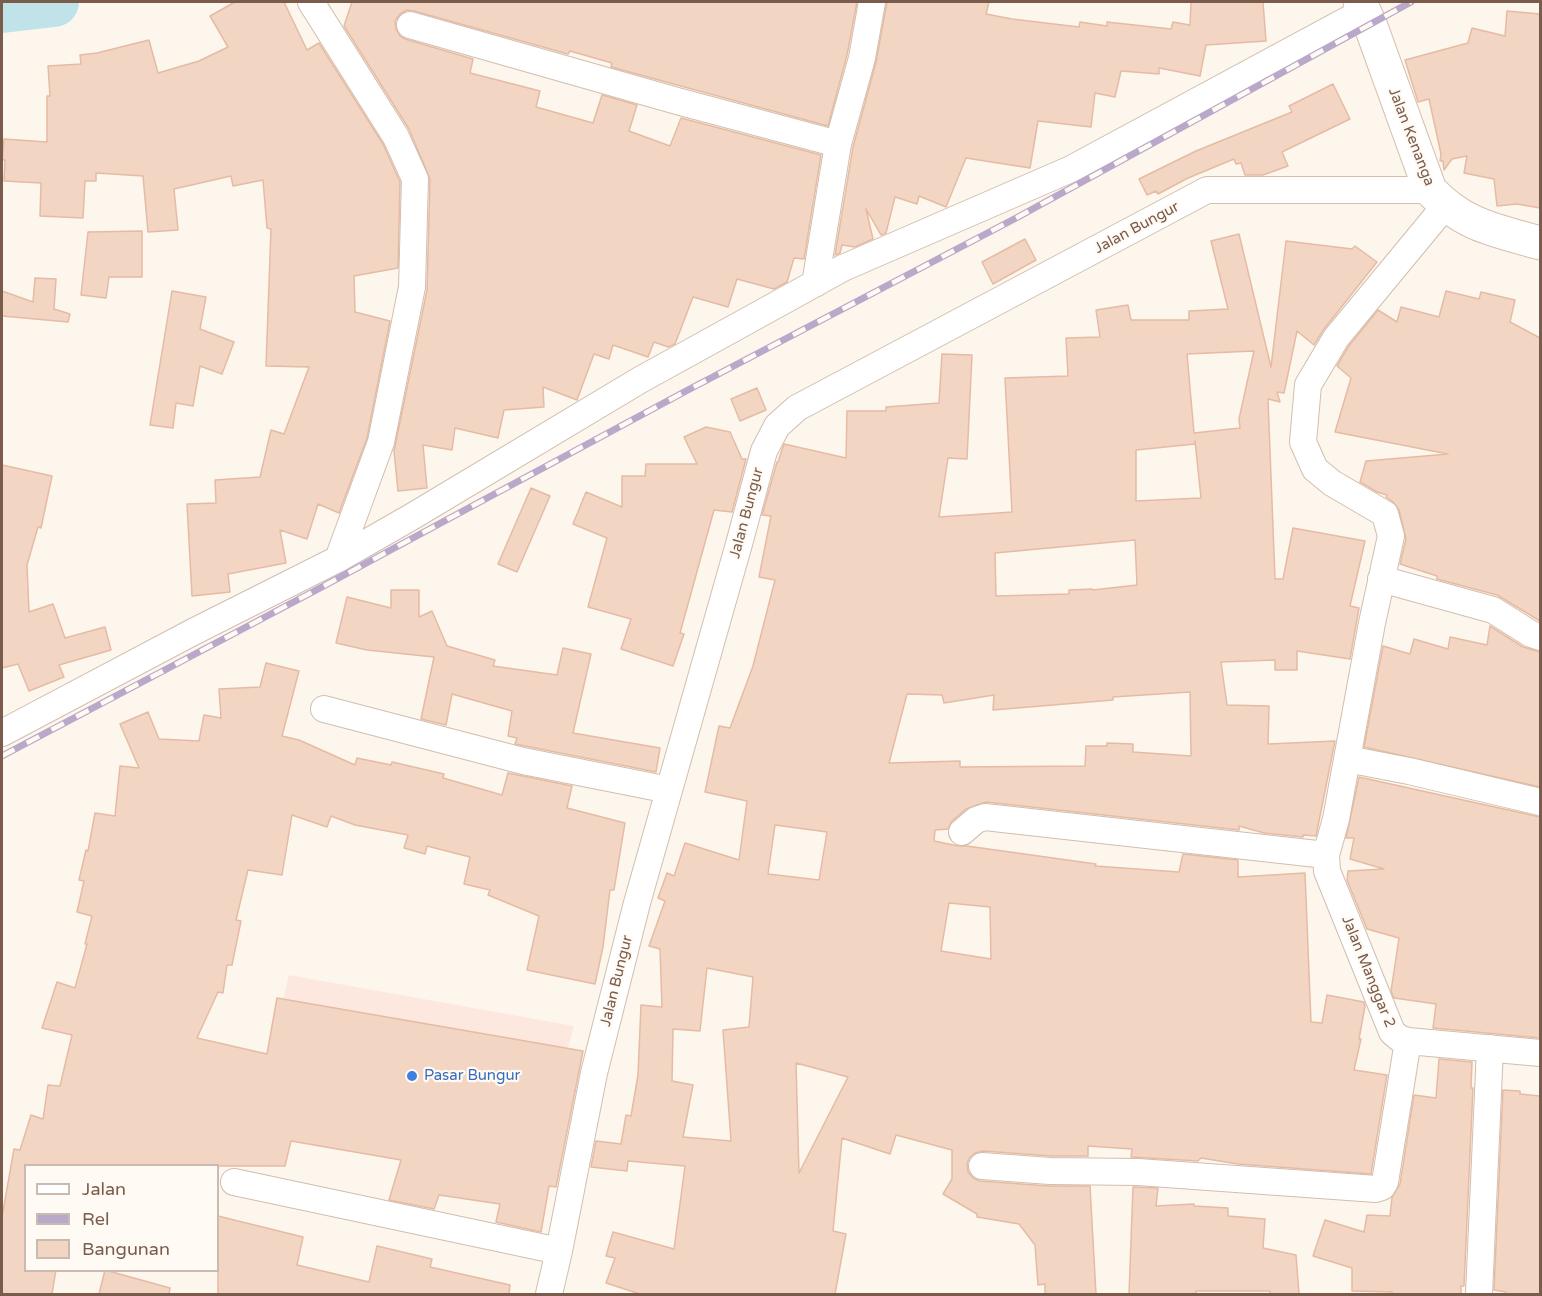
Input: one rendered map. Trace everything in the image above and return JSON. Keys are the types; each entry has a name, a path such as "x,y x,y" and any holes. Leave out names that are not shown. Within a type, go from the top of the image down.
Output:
{"main road":[{"name":"Jalan Kenanga","path":"1362,6 1438,198"},
{"path":"1438,198 1476,225 1540,243"}],"street":[{"path":"311,2 396,136 415,179 412,287 381,442 339,559"},
{"path":"814,284 838,144 862,58 872,2"},
{"path":"2,734 193,632 339,559 640,381 843,268 1071,169 1362,6"},
{"path":"410,26 838,144"},
{"name":"Jalan Bungur","path":"549,1294 560,1251 594,1073 637,903 740,544 764,451 777,426 798,408 1207,190 1438,198"},
{"path":"962,832 976,820 985,817 1327,863 1391,536 1385,514 1332,483 1315,469 1303,442 1308,385 1336,338 1438,198"},
{"path":"1381,579 1493,610 1531,634 1540,637"},
{"path":"324,710 523,761 669,790"},
{"path":"1347,759 1410,771 1540,802"},
{"name":"Jalan Manggar 2","path":"1327,863 1392,1032 1408,1041 1540,1053"},
{"path":"982,1166 1050,1171 1138,1172 1376,1189 1385,1182 1408,1041"},
{"path":"1479,1294 1491,1048"},
{"path":"234,1182 560,1251"}],"shaded area":[{"name":"Pasar Bungur","path":"289,975 574,1026 532,1175 252,1126"}],"building":[{"path":"235,2 284,2 307,50 319,43 383,144 400,182 398,268 354,276 355,312 390,321 367,438 339,513 318,504 307,539 280,530 286,563 228,574 230,592 192,596 187,504 216,503 215,480 260,477 271,430 284,434 309,367 266,366 271,229 267,228 263,180 233,186 231,176 174,189 178,230 148,232 143,176 96,173 96,181 85,181 83,218 40,216 41,183 4,181 5,160 2,160 4,139 47,142 47,96 50,96 48,66 81,64 80,55 149,40 158,73 199,61 228,47 210,16"},
{"path":"352,2 857,2 847,55 828,126 611,67 612,63 570,51 568,54 414,11 407,10 395,21 396,29 405,39 473,59 470,73 540,91 536,107 593,123 602,95 637,105 629,131 670,146 681,118 821,155 804,259 794,258 787,282 774,289 737,279 728,307 693,297 675,344 668,347 654,342 648,357 613,345 609,359 594,354 577,400 543,387 544,407 504,410 498,438 455,428 452,450 423,445 427,488 398,491 394,451 427,290 430,179 409,129 344,26"},
{"path":"887,2 989,2 986,14 1012,19 1079,27 1080,22 1107,26 1107,22 1171,29 1173,22 1190,25 1191,2 1263,2 1266,41 1206,45 1200,76 1159,68 1159,74 1121,71 1115,97 1095,93 1091,127 1038,121 1030,168 966,158 946,207 919,196 917,204 895,197 886,233 881,235 866,209 873,239 855,247 842,245 840,253 835,255 853,147 876,62"},
{"path":"1507,11 1540,14 1540,208 1517,204 1497,206 1494,179 1464,173 1467,156 1452,159 1444,170 1443,161 1440,161 1441,154 1429,99 1418,102 1405,60 1468,43 1472,28 1505,36"},
{"path":"1333,84 1350,119 1282,152 1288,166 1263,175 1245,175 1241,163 1236,164 1234,159 1188,178 1158,194 1156,191 1147,195 1139,179 1196,151 1292,112 1289,106"},
{"path":"142,231 142,277 109,277 106,298 81,295 88,232"},
{"path":"1239,234 1271,367 1286,241 1352,249 1355,246 1377,262 1314,345 1297,331 1284,393 1277,392 1280,402 1268,399 1275,579 1283,579 1293,528 1365,541 1350,606 1359,608 1350,659 1297,651 1297,670 1275,670 1275,660 1221,662 1227,705 1269,706 1268,744 1335,741 1316,836 1264,833 1239,826 1239,830 986,802 966,809 952,821 948,829 935,830 934,841 1096,864 1095,866 1179,872 1183,854 1238,860 1238,877 1305,873 1311,1022 1322,1023 1327,995 1364,1002 1359,1039 1361,1039 1354,1070 1387,1075 1371,1174 1238,1164 1201,1158 1198,1161 1131,1157 1132,1149 1088,1146 1088,1156 983,1151 975,1153 969,1158 968,1172 980,1181 1049,1186 1090,1186 1096,1294 1045,1294 1045,1284 1038,1285 1035,1245 1019,1224 977,1217 977,1214 943,1194 952,1179 952,1150 896,1135 890,1154 842,1138 833,1231 846,1234 835,1294 640,1294 606,1283 615,1258 606,1256 613,1232 674,1249 685,1166 628,1161 627,1171 591,1167 596,1141 621,1144 626,1115 631,1116 638,1075 641,1005 662,1007 660,949 649,946 665,901 658,898 667,873 674,876 685,843 739,860 747,801 705,792 719,726 730,728 753,666 775,580 759,577 771,516 762,515 784,444 846,458 847,411 886,411 886,407 939,403 942,354 972,355 967,459 948,458 939,517 1012,512 1005,378 1068,376 1066,338 1100,337 1096,310 1128,305 1131,320 1189,320 1189,311 1228,309 1211,241","holes":["1254,351 1239,419 1240,428 1194,433 1187,354","1195,441 1201,498 1136,501 1136,450 1195,444","1135,540 1137,585 1069,590 1069,594 996,596 995,553","1190,692 1191,756 1133,752 1133,744 1107,743 1107,746 1086,746 1085,766 960,767 960,761 889,763 907,694 942,695 944,703 994,695 993,710 1113,700 1113,697","775,825 827,832 819,880 768,874","949,903 990,907 991,959 941,951","707,968 753,977 749,1027 723,1030 731,1141 683,1137 693,1085 672,1081 673,1029 700,1031","796,1063 848,1077 799,1173"]},
{"path":"1025,239 1036,260 993,284 982,262"},
{"path":"35,278 56,279 54,309 70,314 68,322 2,316 2,291 33,302"},
{"path":"172,291 206,297 200,329 234,342 222,374 200,366 193,406 176,403 173,428 150,425"},
{"path":"1446,291 1479,299 1481,292 1515,300 1510,322 1540,338 1540,621 1497,595 1437,579 1437,576 1400,564 1406,539 1399,510 1386,497 1387,495 1360,482 1366,461 1448,454 1335,432 1351,378 1337,366 1348,347 1378,310 1397,322 1401,307 1439,317"},
{"path":"757,388 766,410 740,421 731,399"},
{"path":"706,427 730,432 742,459 746,459 732,512 714,510 680,633 684,634 673,666 621,649 631,619 588,607 607,538 573,524 586,492 622,507 622,476 645,476 646,464 697,464 684,437"},
{"path":"2,465 52,476 41,528 38,527 27,565 29,612 53,604 65,638 105,627 111,650 59,665 64,677 29,691 18,664 2,668"},
{"path":"531,488 550,496 517,572 498,564"},
{"path":"391,590 419,590 419,617 432,611 447,646 495,660 493,666 557,675 563,648 591,654 573,733 660,748 656,772 515,744 517,738 508,736 512,711 452,694 446,725 421,719 434,657 367,650 336,643 347,597 391,608"},
{"path":"1490,626 1523,647 1540,652 1540,787 1364,747 1383,646 1410,654 1414,639 1448,649 1450,637 1487,645"},
{"path":"266,663 299,671 282,736 299,740 355,765 357,758 391,765 392,762 444,774 443,778 502,795 508,773 572,786 567,808 625,823 614,890 610,890 603,947 595,984 527,970 539,916 488,895 490,890 464,884 470,857 427,846 425,854 404,848 408,835 355,825 331,816 327,827 292,815 282,875 248,870 236,920 241,921 232,965 227,965 223,993 218,992 197,1038 267,1054 277,998 583,1051 556,1187 549,1186 541,1232 496,1222 500,1204 439,1195 434,1209 389,1200 401,1160 291,1141 285,1166 24,1164 24,1272 56,1272 52,1294 2,1294 2,1217 14,1149 20,1150 31,1115 43,1119 48,1085 60,1086 72,1035 42,1028 57,982 75,988 87,944 85,944 92,916 77,912 84,881 79,880 86,850 88,851 95,813 115,816 120,766 139,768 120,724 148,712 159,739 199,741 204,715 221,718 219,689 260,687"},
{"path":"1359,777 1540,817 1540,1038 1433,1028 1436,1004 1394,998 1391,991 1399,938 1367,929 1347,880 1348,871 1384,869 1350,859 1354,838 1346,838"},
{"path":"1439,1059 1472,1062 1471,1088 1473,1088 1464,1286 1461,1286 1461,1294 1392,1294 1392,1292 1352,1291 1352,1268 1313,1256 1325,1220 1364,1232 1367,1215 1390,1216 1392,1197 1400,1184 1414,1095 1436,1098"},
{"path":"1503,1090 1540,1096 1540,1294 1506,1294 1506,1292 1494,1290"},
{"path":"1133,1187 1158,1188 1156,1206 1194,1204 1194,1206 1228,1208 1228,1216 1265,1219 1263,1248 1296,1255 1299,1294 1270,1294 1270,1291 1196,1291 1196,1294 1129,1294"},
{"path":"219,1216 303,1237 297,1265 369,1282 377,1246 432,1259 430,1267 510,1285 509,1294 218,1294"},
{"path":"104,1272 112,1272 170,1288 169,1294 99,1294"}],"waterway":[{"path":"2,8 54,2"}],"railway":[{"path":"2,756 686,391 1018,217 1411,2"}],"place":[{"name":"Pasar Bungur","path":"412,1076"}]}
